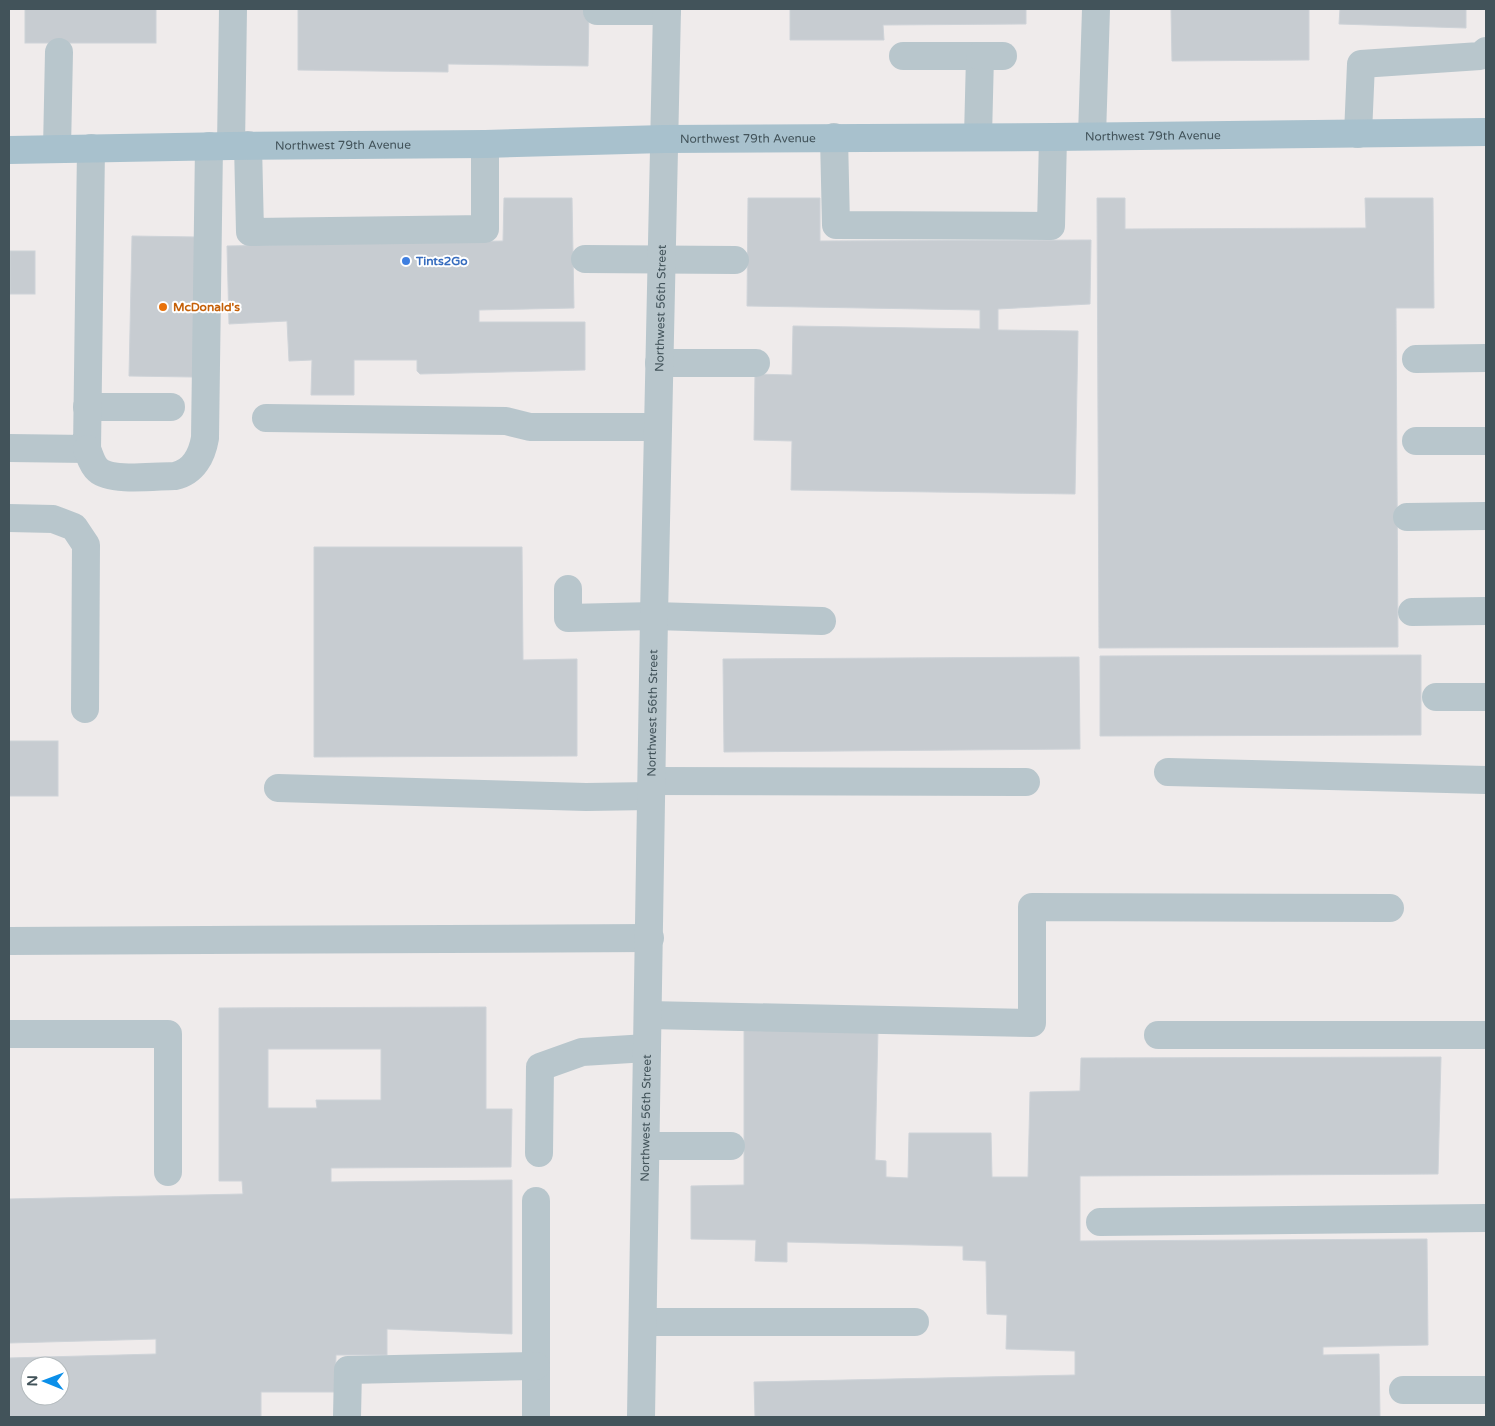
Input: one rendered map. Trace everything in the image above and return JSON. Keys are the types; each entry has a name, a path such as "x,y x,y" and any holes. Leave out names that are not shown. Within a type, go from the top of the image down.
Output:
{"main road":[{"name":"Northwest 79th Avenue","path":"9,150 485,144 664,139 1486,132"}],"street":[{"path":"1092,136 1096,9"},
{"path":"91,148 86,450 97,469 105,474 117,476 175,476 189,470 195,464 204,446 229,146 237,10"},
{"path":"597,11 667,10"},
{"name":"Northwest 56th Street","path":"641,1417 654,616 667,10"},
{"path":"1358,134 1361,64 1480,56 1486,51"},
{"path":"57,149 59,52"},
{"path":"904,56 991,56 978,137"},
{"path":"834,138 836,225 1051,226 1053,137"},
{"path":"229,146 250,232 485,229 485,144"},
{"path":"585,259 735,260"},
{"path":"1416,359 1486,358"},
{"path":"659,364 756,364"},
{"path":"87,407 171,407"},
{"path":"266,418 506,421 530,427 658,427"},
{"path":"1416,441 1486,441"},
{"path":"9,448 86,450"},
{"path":"1407,517 1486,516"},
{"path":"9,518 53,519 74,528 86,545 85,709"},
{"path":"568,589 568,618 654,616 822,620"},
{"path":"1412,612 1486,611"},
{"path":"1436,696 1486,697"},
{"path":"1168,772 1486,780"},
{"path":"278,788 586,797 652,788 1026,782"},
{"path":"648,1015 1032,1023 1032,907 1390,908"},
{"path":"9,941 650,938"},
{"path":"9,1034 168,1034 168,1172"},
{"path":"1158,1035 1486,1035"},
{"path":"540,1153 540,1067 582,1052 647,1048"},
{"path":"646,1146 731,1146"},
{"path":"536,1201 536,1417"},
{"path":"1100,1222 1486,1218"},
{"path":"642,1322 915,1322"},
{"path":"347,1417 348,1370 536,1366"},
{"path":"1403,1390 1486,1390"}],"building":[{"path":"25,9 156,9 156,43 25,43"},
{"path":"298,9 589,9 588,66 448,64 448,72 298,70"},
{"path":"790,9 1026,9 1026,24 883,25 884,40 790,40"},
{"path":"1171,9 1309,9 1309,60 1172,61"},
{"path":"1340,9 1466,9 1466,28 1339,24"},
{"path":"504,198 572,198 574,308 479,310 479,322 585,322 585,370 420,374 417,371 417,360 354,360 354,395 311,395 312,360 289,361 287,321 229,324 227,246 503,241"},
{"path":"748,198 820,198 820,241 1091,240 1090,304 998,309 998,330 1078,331 1075,494 791,490 792,441 754,440 755,374 792,375 793,326 980,329 980,310 747,306"},
{"path":"1097,198 1125,198 1125,229 1366,228 1365,198 1433,198 1434,308 1396,308 1398,647 1099,648"},
{"name":"McDonald's","path":"132,236 196,237 193,377 129,376"},
{"path":"10,251 35,251 35,294 10,294"},
{"path":"314,547 522,547 523,660 577,659 577,756 314,757"},
{"path":"1421,655 1421,735 1100,736 1100,656"},
{"path":"1079,657 1080,749 724,752 723,659"},
{"path":"9,741 58,741 58,796 9,796"},
{"path":"486,1007 486,1109 512,1109 511,1167 331,1168 331,1182 512,1180 512,1334 387,1329 387,1355 336,1355 335,1392 261,1392 261,1417 9,1417 9,1358 20,1358 20,1406 70,1406 70,1356 156,1354 156,1339 9,1343 9,1199 243,1194 242,1181 219,1181 219,1008","holes":["268,1049 381,1049 381,1100 316,1100 317,1108 268,1108"]},
{"path":"744,1025 878,1029 875,1160 886,1161 886,1177 908,1178 909,1133 991,1133 992,1177 1028,1177 1030,1092 1080,1091 1081,1058 1441,1057 1438,1174 1080,1176 1080,1241 1427,1239 1428,1345 1323,1347 1323,1355 1379,1354 1380,1417 755,1417 754,1382 1075,1375 1075,1351 1006,1349 1007,1315 987,1314 986,1261 963,1260 963,1246 787,1242 787,1262 755,1261 756,1240 691,1239 691,1186 744,1185"}],"place":[{"name":"Tints2Go","path":"406,261"},
{"name":"McDonald's","path":"163,307"}]}
